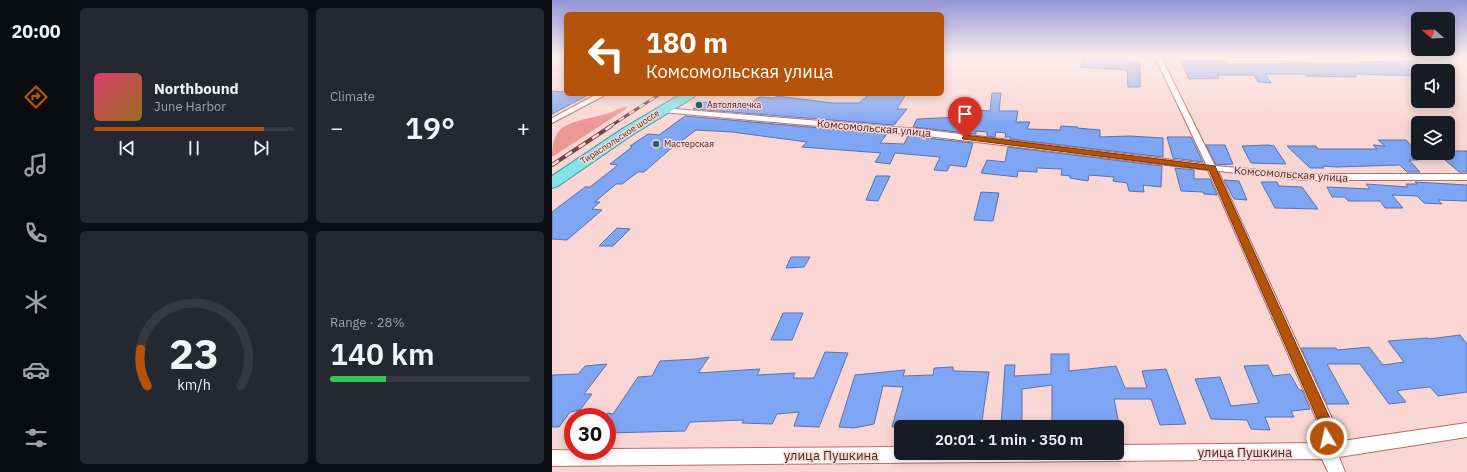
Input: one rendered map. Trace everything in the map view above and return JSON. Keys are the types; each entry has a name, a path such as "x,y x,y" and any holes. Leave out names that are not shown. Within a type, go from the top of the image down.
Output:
{"main road":[{"name":"Тираспольское шоссе","path":"552,183 626,132 686,96"}],"street":[{"path":"1169,79 1212,168 1327,425 1327,451 1337,472"},
{"path":"552,121 599,96"},
{"name":"Комсомольская улица","path":"662,110 919,132 1212,168 1305,177 1467,177"},
{"name":"улица Пушкина","path":"1124,453 1327,451 1467,430"},
{"name":"улица Пушкина","path":"552,458 894,455"}],"shaded area":[{"path":"628,106 626,109 552,157 554,140 559,131 563,128 574,122"}],"building":[{"path":"1128,79 1140,79 1140,87 1128,87"},
{"path":"1256,79 1268,79 1271,83 1258,82"},
{"path":"552,91 564,92 564,96 586,96 552,114"},
{"path":"992,93 1001,93 999,111 1018,111 1016,122 1030,122 1027,129 1060,130 1061,126 1078,127 1077,128 1100,130 1100,137 1130,136 1163,138 1163,157 1010,139 1011,137 1005,137 1006,133 996,132 995,137 987,136 987,132 976,131 976,134 913,127 917,119 962,117 964,109 990,111"},
{"path":"777,96 833,103 859,103 866,97 905,96 897,109 907,109 894,125 693,109 704,102 742,110 759,97 774,98"},
{"path":"685,116 887,134 880,143 904,144 908,136 973,143 966,167 950,165 947,171 934,170 940,157 895,153 890,164 875,162 881,153 802,147 807,142 732,132 696,130 668,151 644,172 638,172 622,184 616,184 595,202 600,202 592,209 602,210 567,240 552,239 552,212 585,187 590,187 618,165 610,164 632,147 630,146 648,134 659,135"},
{"path":"1167,137 1191,137 1203,162 1173,158"},
{"path":"1378,140 1406,140 1411,146 1411,160 1409,160 1420,172 1407,172 1400,165 1322,166 1324,168 1310,168 1287,146 1316,146 1318,149 1377,149 1373,145 1385,146"},
{"path":"1206,145 1225,145 1233,164 1216,165"},
{"path":"1242,146 1274,146 1286,164 1251,163"},
{"path":"1008,147 1162,166 1161,187 1143,185 1144,192 1129,191 1127,183 1113,181 1114,177 1089,175 1088,181 1061,175 1062,169 1037,168 1037,172 1018,171 1017,177 981,173 987,160 1005,162"},
{"path":"1455,151 1467,151 1467,172 1459,172 1445,160 1455,160"},
{"path":"1175,168 1194,170 1194,179 1210,179 1217,195 1204,194 1203,192 1181,191"},
{"path":"876,176 890,176 878,201 866,200"},
{"path":"1224,180 1239,181 1247,200 1234,199"},
{"path":"1261,182 1277,182 1279,186 1302,187 1318,209 1275,208"},
{"path":"1415,182 1467,185 1467,201 1438,200 1442,204 1424,203 1417,196 1392,195 1403,208 1385,208 1380,201 1348,201 1345,197 1332,197 1327,187 1370,189 1366,184 1408,187 1406,184 1417,184"},
{"path":"981,192 999,193 993,221 974,220"},
{"path":"617,228 630,229 613,246 599,246"},
{"path":"791,257 810,257 804,267 786,268"},
{"path":"783,313 803,313 792,340 771,340"},
{"path":"1460,335 1467,344 1467,392 1438,396 1430,387 1402,390 1397,391 1406,402 1389,404 1360,364 1327,364 1349,404 1327,404 1301,348 1336,348 1337,350 1369,347 1383,365 1404,362 1388,341 1429,339"},
{"path":"825,352 848,353 819,427 794,426 799,412 777,414 772,424 742,423 744,420 690,422 685,431 616,433 616,410 638,377 652,376 660,361 709,357 698,373 760,369 757,375 795,373 793,378 814,378"},
{"path":"1051,354 1069,354 1069,371 1116,366 1125,388 1147,388 1142,371 1166,369 1186,424 1160,425 1151,399 1114,399 1118,420 1052,420 1052,385 1022,389 1022,420 1001,420 1005,365 1015,365 1014,376 1051,374"},
{"path":"607,364 584,394 592,394 582,408 564,408 564,420 559,427 552,427 552,375 578,374 585,366"},
{"path":"1268,365 1273,376 1290,374 1299,390 1302,390 1310,409 1291,411 1294,417 1265,417 1270,430 1251,429 1247,420 1211,419 1195,379 1220,377 1231,406 1259,403 1244,366"},
{"path":"953,367 953,371 989,372 982,420 894,420 894,427 892,427 903,387 883,386 874,424 854,428 839,427 855,375 905,370 903,376 933,375 934,368"}],"railway":[{"path":"609,127 657,96"},
{"path":"552,165 611,126"}],"place":[{"name":"Автолялечка","path":"699,105"},
{"name":"Мастерская","path":"656,144"}],"route":[{"path":"965,138 1212,168 1327,425 1327,438"}]}
